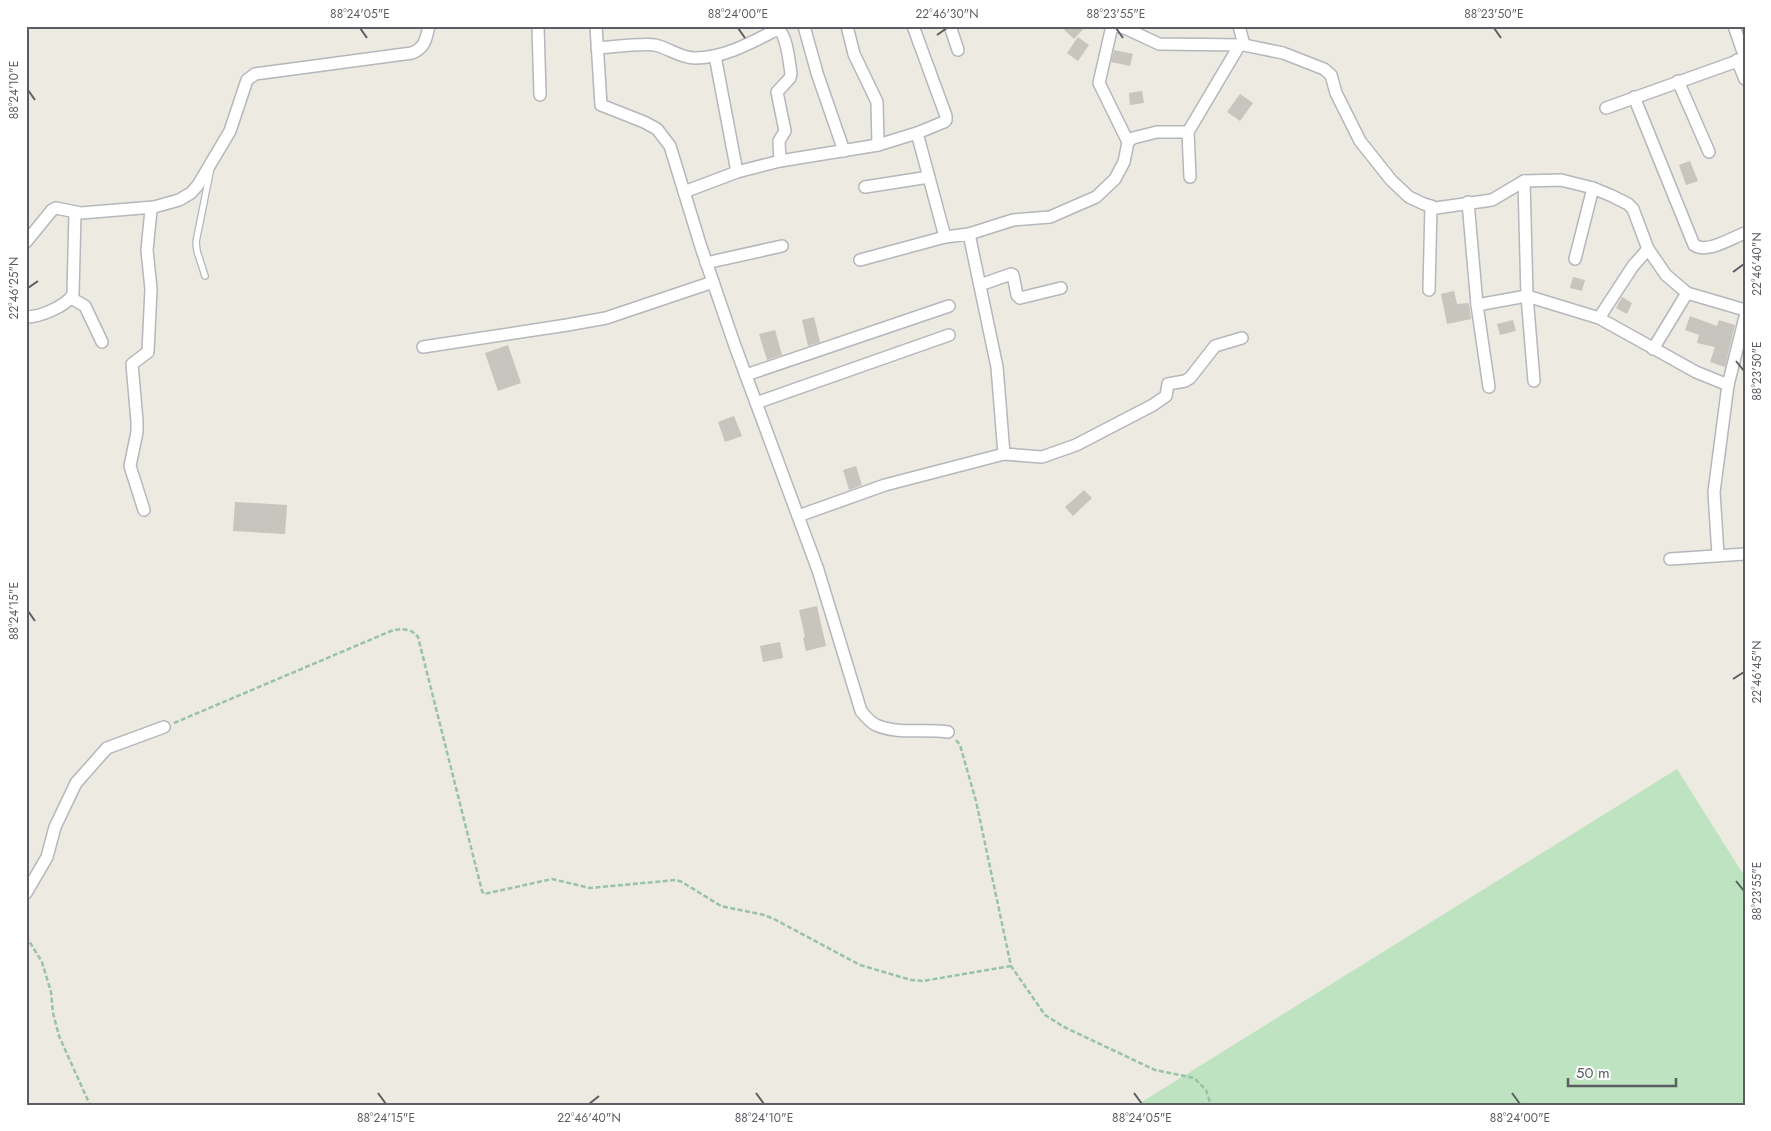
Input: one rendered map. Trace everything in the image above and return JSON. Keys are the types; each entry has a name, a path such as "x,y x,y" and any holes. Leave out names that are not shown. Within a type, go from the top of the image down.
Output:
{"street":[{"path":"26,242 52,210 60,208 75,213 154,207 176,201 191,193 212,163 230,131 250,76 412,53 425,45 429,26"},
{"path":"538,26 540,95"},
{"path":"596,26 601,105 657,129 670,146 706,263 818,570 861,711 874,724 898,731 933,729 948,732"},
{"path":"804,26 817,73 844,151"},
{"path":"848,26 854,54 877,102 878,145"},
{"path":"684,192 737,172 780,161 878,145 917,134 946,120 913,26"},
{"path":"950,26 958,50"},
{"path":"1112,26 1099,84 1128,142"},
{"path":"1116,26 1127,28 1159,44 1242,46 1283,53 1324,69 1331,75 1336,93 1360,141 1366,149 1391,180 1409,197 1436,208 1492,200 1524,181 1561,180 1594,188 1628,204 1633,209 1648,249 1666,275 1687,293 1745,310"},
{"path":"1190,177 1188,132 1242,46 1239,26"},
{"path":"1606,108 1743,59 1744,55 1734,26"},
{"path":"597,48 655,45 682,57 715,56 742,47 778,29 782,32 791,73 790,78 777,92 785,131 779,141 780,161"},
{"path":"715,56 737,172"},
{"path":"1737,60 1745,79"},
{"path":"1678,81 1709,152"},
{"path":"1634,97 1694,245 1699,248 1706,248 1745,233"},
{"path":"860,260 945,237 969,234 1012,220 1050,217 1096,198 1115,179 1124,162 1128,142 1132,138 1157,132 1188,132"},
{"path":"917,134 945,237"},
{"path":"865,187 929,177"},
{"path":"1524,181 1527,296 1534,381"},
{"path":"1575,258 1594,188"},
{"path":"1468,202 1478,305 1489,388"},
{"path":"1429,290 1431,206"},
{"path":"144,510 130,466 137,432 132,364 133,361 146,355 148,352 151,289 147,250 150,215 154,207"},
{"path":"26,317 39,315 68,301 73,294 75,213"},
{"path":"969,234 997,367 1004,454"},
{"path":"706,263 782,246"},
{"path":"1598,318 1633,266 1648,249"},
{"path":"980,285 1011,274 1017,295 1020,298 1062,288"},
{"path":"423,347 606,318 713,282"},
{"path":"1653,349 1687,293"},
{"path":"1478,305 1527,296 1598,318 1696,372 1728,386"},
{"path":"71,298 86,306 102,342"},
{"path":"746,375 949,306"},
{"path":"1718,555 1714,492 1728,386 1745,316"},
{"path":"756,403 949,334"},
{"path":"798,516 885,485 1004,454 1042,457 1076,445 1112,428 1165,397 1168,384 1185,381 1190,378 1215,346 1242,338"},
{"path":"1670,559 1745,554"},
{"path":"26,893 47,856 55,826 76,783 107,748 164,727"}],"lane":[{"path":"205,276 196,242 212,163"}],"path":[{"path":"164,727 391,631 411,630 418,637 484,894 552,879 590,888 676,880 721,906 764,915 860,965 911,980 923,982 1011,966"},
{"path":"948,732 960,745 976,801 1011,966 1045,1015 1064,1027 1155,1070 1194,1078 1206,1090 1211,1105"},
{"path":"26,936 42,962 51,992 52,1013 59,1036 90,1105"}],"green space":[{"path":"1677,769 1745,877 1745,1105 1137,1105"}],"building":[{"path":"1060,26 1086,26 1074,39"},
{"path":"1078,37 1089,45 1078,61 1067,53"},
{"path":"1114,50 1133,54 1130,66 1111,62"},
{"path":"1142,91 1144,103 1130,105 1129,93"},
{"path":"1240,94 1253,103 1240,121 1227,112"},
{"path":"1690,161 1698,181 1686,185 1679,165"},
{"path":"1573,277 1585,280 1582,291 1570,288"},
{"path":"1454,291 1457,304 1469,303 1471,319 1447,324 1441,294"},
{"path":"1622,297 1632,303 1627,314 1616,308"},
{"path":"1690,316 1717,326 1719,320 1735,325 1725,367 1710,362 1715,347 1697,343 1699,335 1685,330"},
{"path":"814,317 820,342 808,346 802,320"},
{"path":"1513,320 1516,331 1500,335 1497,324"},
{"path":"775,330 782,355 767,360 759,334"},
{"path":"508,345 521,383 498,391 485,353"},
{"path":"734,416 742,436 725,442 718,422"},
{"path":"856,466 862,485 849,490 843,470"},
{"path":"1084,490 1092,498 1073,516 1065,507"},
{"path":"235,502 287,505 285,534 233,531"},
{"path":"817,606 826,646 806,651 799,610"},
{"path":"780,642 783,658 763,662 760,646"}]}
